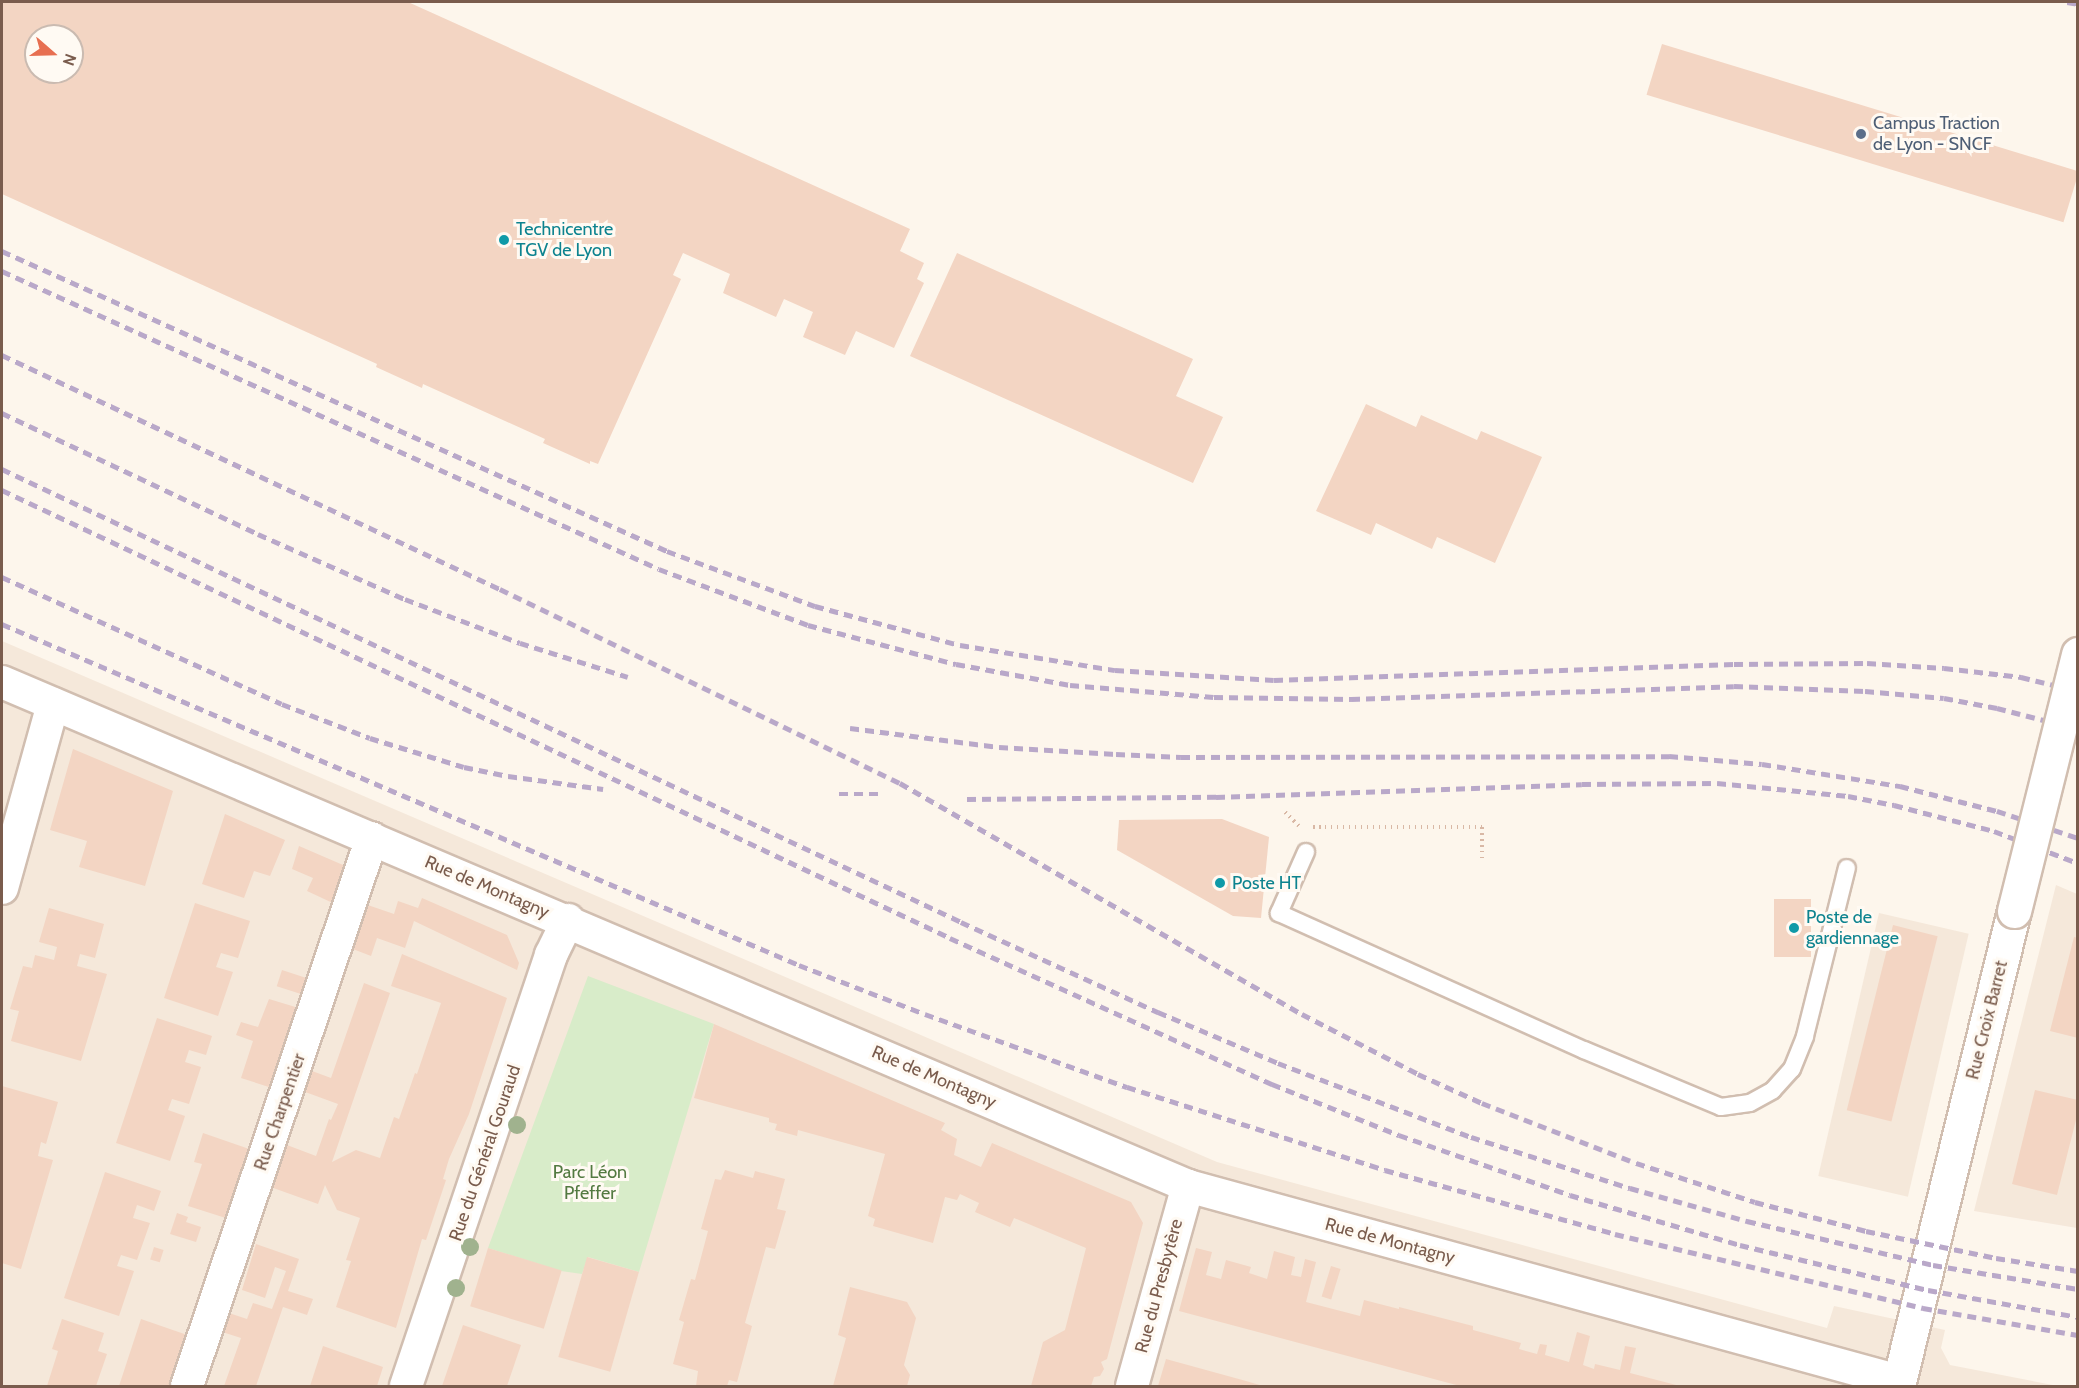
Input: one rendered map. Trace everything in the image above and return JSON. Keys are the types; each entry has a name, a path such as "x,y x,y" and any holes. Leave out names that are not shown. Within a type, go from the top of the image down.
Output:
{"street":[{"name":"Rue Croix Barret","path":"1907,1385 2014,911 2078,654"},
{"name":"Rue de Montagny","path":"2,682 567,920 1188,1186 1907,1385"},
{"path":"2,888 53,704"},
{"name":"Rue Charpentier","path":"187,1386 372,838"},
{"name":"Rue du Général Gouraud","path":"406,1386 551,955 567,920"},
{"name":"Rue du Presbytère","path":"1132,1386 1188,1186"}],"lane":[{"path":"1306,852 1279,913 1584,1050 1721,1107 1749,1103 1773,1090 1791,1069 1805,1036 1847,868"}],"path":[{"path":"1285,812 1297,827 1482,827 1482,859"}],"shaded area":[{"path":"2,641 1217,1162 1827,1328 1834,1306 1945,1330 1941,1348 1950,1365 2058,1386 2,1386"},
{"path":"2056,885 2077,894 2077,1228 1974,1211"},
{"path":"1879,913 1969,934 1908,1197 1818,1176"}],"green space":[{"name":"Parc Léon Pfeffer","path":"588,976 714,1024 639,1272 588,1257 582,1274 561,1271 488,1248"}],"building":[{"name":"Technicentre TGV de Lyon","path":"2,2 408,2 910,229 900,251 924,263 917,279 924,283 894,348 856,331 845,355 803,337 813,312 784,299 776,317 723,293 730,274 683,253 673,275 681,279 598,464 590,461 590,464 543,443 545,439 423,384 422,388 376,367 377,364 2,194"},
{"name":"Campus Traction de Lyon - SNCF","path":"1662,44 2078,171 2063,222 1647,95"},
{"path":"957,253 1193,359 1176,396 1223,417 1193,483 910,356"},
{"path":"1366,404 1416,427 1421,415 1477,440 1481,431 1542,457 1495,563 1437,537 1432,549 1376,523 1371,535 1316,511"},
{"path":"73,749 173,791 145,886 79,867 87,841 50,830"},
{"path":"225,814 285,840 270,876 254,871 244,898 202,884"},
{"name":"Poste HT","path":"1222,819 1269,837 1261,918 1233,916 1117,850 1119,820"},
{"path":"299,846 350,868 337,905 307,891 313,878 292,869"},
{"path":"422,898 507,935 519,963 517,970 414,921 405,948 377,938 371,956 345,946 359,902 394,914 398,901 418,908"},
{"name":"Poste de gardiennage","path":"1774,899 1811,899 1811,957 1774,957"},
{"path":"195,903 250,921 238,958 221,953 216,967 233,972 218,1016 164,998"},
{"path":"49,908 104,924 95,958 80,954 77,966 107,974 81,1061 11,1041 19,1011 10,1009 23,966 32,968 35,955 54,960 57,947 39,942"},
{"path":"1893,925 1938,936 1891,1121 1847,1110"},
{"path":"2074,937 2078,938 2078,1038 2050,1031"},
{"path":"402,954 507,998 469,1114 449,1159 443,1179 446,1180 426,1240 422,1239 396,1328 336,1307 351,1261 346,1260 360,1218 337,1210 325,1185 318,1204 265,1185 279,1142 316,1156 329,1119 331,1120 338,1104 297,1089 304,1068 331,1078 364,983 390,993 332,1162 356,1150 380,1158 394,1117 399,1119 415,1073 417,1074 441,1003 391,986"},
{"path":"282,970 312,980 307,996 277,986"},
{"path":"269,999 302,1009 275,1089 241,1078 253,1041 236,1035 241,1022 258,1027"},
{"path":"157,1018 212,1036 206,1055 189,1050 185,1062 201,1067 189,1104 172,1099 168,1110 185,1116 170,1161 116,1143"},
{"path":"714,1024 945,1123 941,1130 957,1139 954,1155 981,1167 992,1143 1131,1202 1143,1223 1107,1359 1101,1362 1104,1369 1100,1376 1094,1377 1091,1386 1031,1386 1043,1342 1065,1330 1086,1248 1014,1218 1010,1227 975,1212 979,1203 960,1194 957,1200 945,1197 933,1243 873,1226 875,1219 868,1216 885,1154 798,1130 797,1136 775,1130 777,1124 769,1122 769,1118 694,1098"},
{"path":"2,1086 58,1102 46,1144 41,1142 38,1156 53,1160 21,1269 2,1263"},
{"path":"2035,1090 2078,1100 2078,1112 2057,1195 2012,1184"},
{"path":"203,1133 255,1151 232,1220 188,1206 202,1164 194,1162"},
{"path":"725,1170 753,1178 755,1171 785,1179 777,1209 786,1211 775,1249 766,1247 745,1323 752,1326 737,1382 729,1380 727,1386 696,1386 698,1371 673,1364 684,1322 679,1320 691,1279 695,1280 708,1231 701,1229 715,1179 721,1180"},
{"path":"105,1172 161,1191 154,1211 137,1205 133,1218 150,1223 137,1260 121,1255 117,1266 134,1271 119,1316 64,1298"},
{"path":"177,1213 188,1217 186,1222 201,1227 196,1242 170,1234"},
{"path":"256,1244 299,1259 288,1291 313,1299 307,1315 283,1307 256,1386 224,1386 241,1338 216,1330 223,1311 247,1319 253,1303 272,1309 286,1271 275,1267 265,1298 242,1290"},
{"path":"154,1247 164,1250 160,1262 150,1259"},
{"path":"488,1248 562,1271 544,1329 470,1306"},
{"path":"1196,1248 1212,1252 1206,1275 1221,1279 1226,1260 1251,1267 1249,1273 1267,1279 1274,1251 1295,1257 1291,1275 1301,1277 1305,1259 1316,1262 1306,1302 1360,1316 1364,1300 1399,1309 1399,1307 1473,1326 1473,1330 1521,1343 1519,1349 1537,1354 1540,1344 1547,1345 1545,1355 1569,1362 1577,1332 1590,1336 1583,1365 1594,1369 1595,1364 1620,1370 1625,1346 1636,1348 1630,1373 1680,1386 1460,1386 1179,1311"},
{"path":"587,1257 639,1272 610,1372 558,1357"},
{"path":"1331,1266 1341,1269 1331,1300 1322,1297"},
{"path":"850,1287 907,1302 916,1318 904,1365 910,1375 907,1386 833,1386 846,1338 838,1335"},
{"path":"62,1319 104,1333 98,1351 107,1354 96,1386 47,1386 58,1351 52,1349"},
{"path":"141,1319 193,1337 176,1386 119,1386"},
{"path":"463,1325 521,1345 507,1386 442,1386"},
{"path":"323,1346 383,1367 377,1386 310,1386"},
{"path":"1166,1359 1246,1381 1263,1386 1158,1386"}],"railway":[{"path":"2067,2 2078,4"},
{"path":"2,251 667,551 815,606 960,645 1115,670 1274,680 1734,664 1867,663 1944,668 2021,677 2078,691"},
{"path":"2,271 659,569 808,625 956,664 1070,685 1214,697 1351,699 1734,686 1865,691 1944,698 1997,708 2078,729"},
{"path":"2,355 500,589 900,783 1302,1014 1418,1074 1482,1103 1636,1163 1755,1202 1866,1231 1996,1258 2078,1271"},
{"path":"2,413 258,534 405,599 520,643 628,677"},
{"path":"2,469 961,922 1158,1012 1278,1063 1471,1137 1630,1188 1747,1221 1933,1265 2078,1289"},
{"path":"2,490 950,938 1272,1084 1399,1135 1570,1195 1740,1245 1928,1290 2078,1317"},
{"path":"2,577 282,704 370,738 464,767 508,776 603,789"},
{"path":"2,624 799,965 925,1014 1127,1087 1385,1170 1615,1234 1923,1308 2078,1335"},
{"path":"850,728 999,747 1181,757 1669,756 1762,764 1900,786 1997,811 2078,838"},
{"path":"967,799 1216,797 1582,784 1717,783 1848,796 1894,805 1994,831 2078,863"},
{"path":"839,794 883,794"}],"place":[{"name":"Campus Traction de Lyon - SNCF","path":"1861,134"},
{"name":"Technicentre TGV de Lyon","path":"504,240"},
{"name":"Poste HT","path":"1220,883"},
{"name":"Poste de gardiennage","path":"1794,928"}]}
